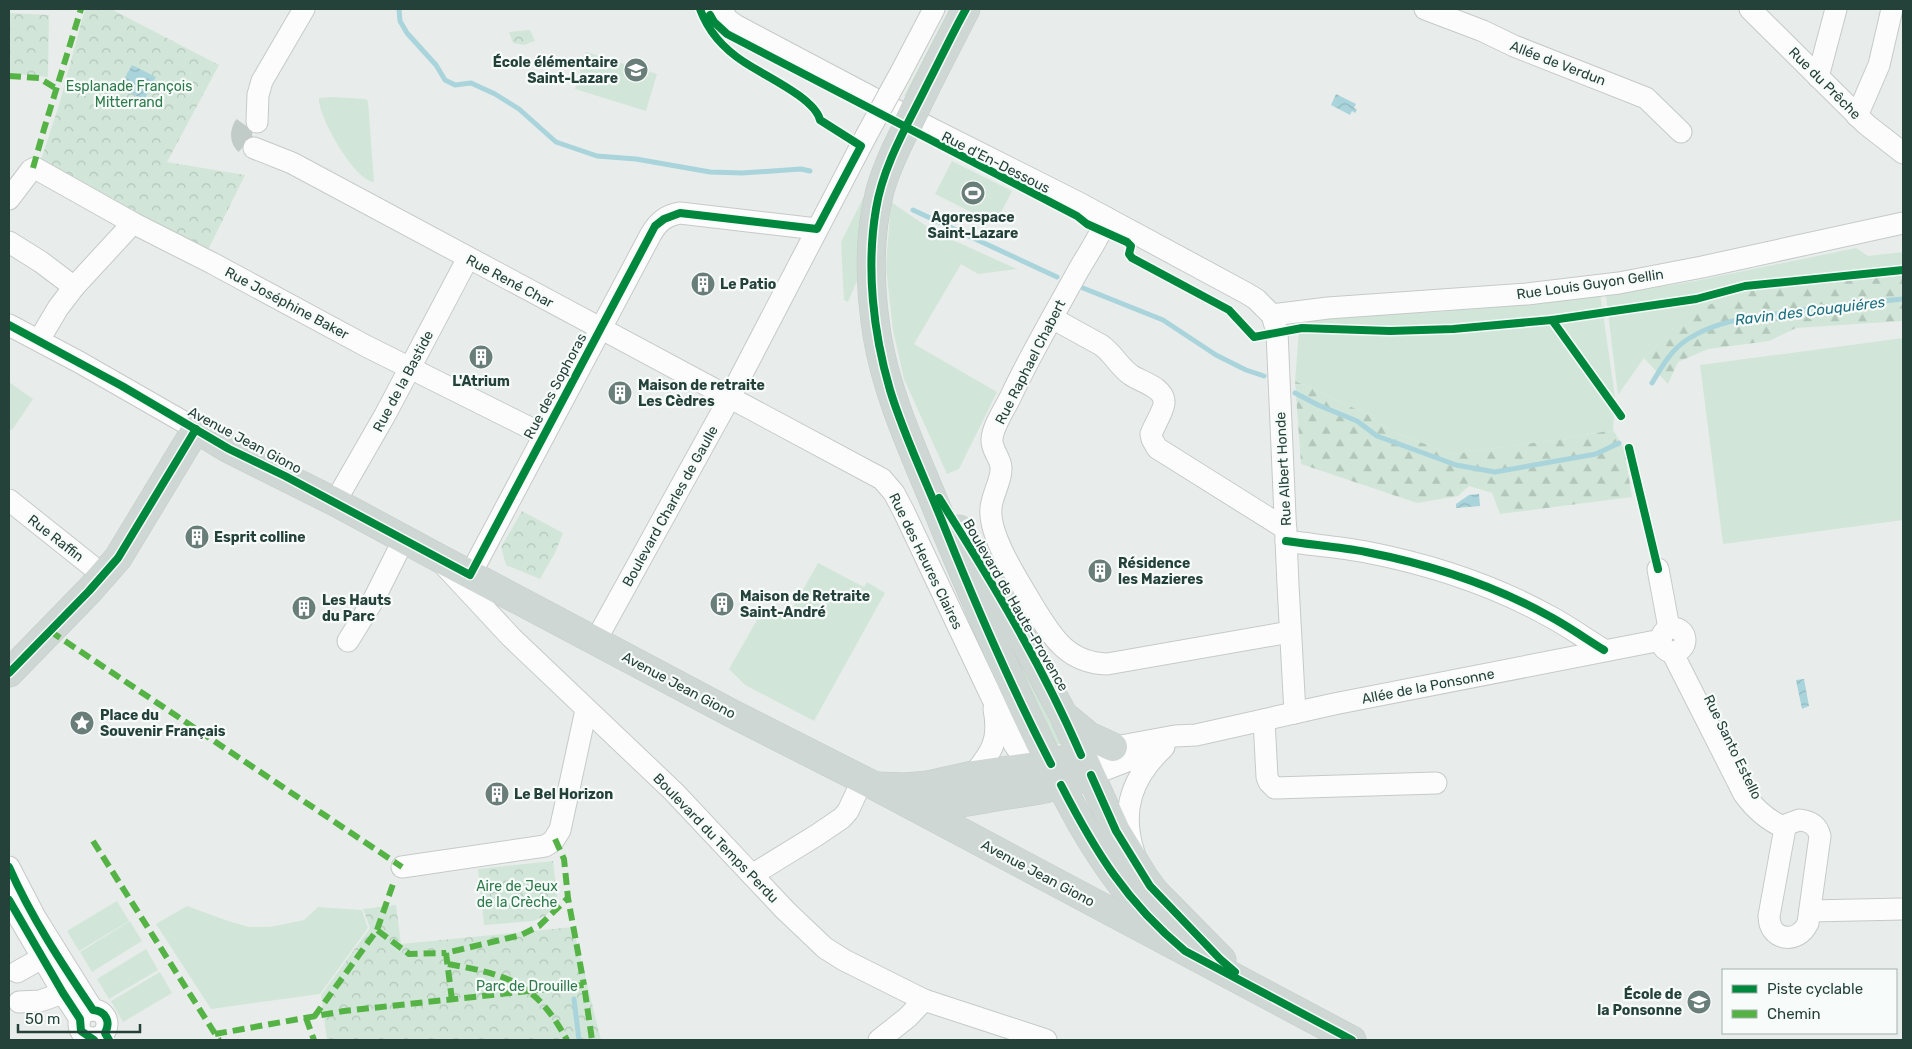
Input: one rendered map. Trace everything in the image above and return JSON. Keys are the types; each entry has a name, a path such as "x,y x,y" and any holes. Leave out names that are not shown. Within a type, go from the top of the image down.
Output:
{"main road":[{"name":"Boulevard de Haute-Provence","path":"966,9 895,151 879,192 871,255 877,334 891,392 962,572 1064,771"},
{"name":"Avenue Jean Giono","path":"196,430 868,784"},
{"path":"9,672 103,576 127,545 196,430"},
{"name":"Boulevard de Haute-Provence","path":"922,470 1001,598 1063,714 1064,771"},
{"path":"1063,714 1076,728 1113,747"},
{"path":"921,802 973,775 1064,771"},
{"path":"868,784 905,787 921,802 946,805 1064,771"},
{"path":"1064,771 1116,831 1155,892 1220,959"},
{"path":"1064,771 1087,835 1113,875 1149,919 1185,951"},
{"path":"1064,771 1087,801 1117,857 1138,886 1164,915 1256,989"},
{"name":"Avenue Jean Giono","path":"921,802 1185,951 1352,1040"}],"street":[{"name":"Rue René Char","path":"304,9 262,82 258,95 254,131 292,163 730,397"},
{"name":"Rue d'En-Dessous","path":"721,9 727,19 735,25 880,103 1107,218 1246,293 1256,299 1272,316"},
{"name":"Boulevard Charles de Gaulle","path":"596,640 730,397 934,9"},
{"name":"Boulevard Charles de Gaulle","path":"906,63 931,32 944,9"},
{"name":"Allée de Verdun","path":"1425,9 1646,98 1681,132"},
{"name":"Rue du Prêche","path":"1750,9 1857,116 1903,153"},
{"path":"1818,77 1836,9"},
{"path":"1857,116 1879,65 1892,9"},
{"name":"Rue Joséphine Baker","path":"9,199 33,168 133,223 410,368 544,435"},
{"name":"Rue des Sophoras","path":"470,574 655,226 669,216 686,214 817,229"},
{"name":"Rue Raphael Chabert","path":"1107,218 1102,231 1080,267 1020,378 993,434 992,444 1002,469 993,495 990,511 994,532 1015,575 1057,641 1078,658 1088,662 1107,664 1290,632"},
{"path":"39,340 58,308 74,287 133,223"},
{"name":"Rue Louis Guyon Gellin","path":"1272,316 1313,310 1527,294 1619,283 1702,267 1903,223"},
{"path":"9,242 41,262 74,287"},
{"name":"Rue de la Bastide","path":"335,502 410,368 468,258"},
{"path":"1056,311 1108,350 1128,373 1159,391 1164,401 1152,434 1152,439 1157,448 1286,535 1428,567 1462,578 1501,593 1548,615 1604,650"},
{"name":"Rue Albert Honde","path":"1272,316 1278,332 1295,713"},
{"name":"Avenue Jean Giono","path":"9,325 39,340 196,430"},
{"name":"Rue des Heures Claires","path":"730,397 882,479 894,493 1014,744 1064,771"},
{"name":"Rue Raffin","path":"9,500 103,576"},
{"path":"348,641 374,599 404,540"},
{"name":"Boulevard du Temps Perdu","path":"437,557 511,637 674,792 752,875 825,948 924,1000 1046,1040"},
{"name":"Rue Santo Estello","path":"1658,569 1671,642 1744,794 1749,802 1764,815 1785,828"},
{"name":"Allée de la Ponsonne","path":"1064,771 1164,747 1196,735 1295,713 1604,650 1671,642"},
{"name":"Rue des Heures Claires","path":"973,775 986,760 995,741 996,721 990,692"},
{"path":"402,867 545,846 553,841 560,830 586,710"},
{"path":"1264,720 1268,777 1269,782 1275,788 1436,783"},
{"name":"Allée de la Ponsonne","path":"1064,771 1113,747 1175,736 1196,735"},
{"path":"1144,877 1130,840 1128,826 1130,801 1144,768 1164,747"},
{"path":"752,875 817,836 842,818 868,784"},
{"path":"1798,820 1811,823 1819,831 1820,836 1808,923 1806,929 1798,936 1789,937 1776,933 1769,925 1785,828 1788,824 1798,820"},
{"path":"9,867 91,1032"},
{"path":"9,900 62,993 91,1032"},
{"path":"1810,911 1903,910"},
{"path":"16,972 42,958"},
{"path":"19,1002 40,1001 62,993"},
{"path":"879,1040 908,1017 924,1000"}],"green space":[{"name":"Esplanade François Mitterrand","path":"85,9 111,9 219,65 167,162 245,175 206,254 41,160 59,105"},
{"path":"949,9 957,9 909,98 904,96"},
{"path":"9,13 49,15 48,77 9,73"},
{"path":"530,30 535,41 524,45 513,43 509,32"},
{"path":"586,52 657,74 646,111 575,89"},
{"path":"319,98 366,99 368,101 374,182 366,179 348,160 324,118"},
{"name":"Agorespace Saint-Lazare","path":"952,161 1012,191 995,224 935,194"},
{"path":"863,198 867,200 860,274 848,302 844,300 841,242"},
{"path":"891,202 935,232 1017,269 978,274 961,264 914,344 997,392 959,469 947,474 904,379 893,330 886,267"},
{"path":"1856,248 1868,256 1903,252 1903,272 1680,322 1644,358 1618,395 1606,296 1695,281"},
{"path":"1903,270 1903,321 1796,328 1769,341 1708,349 1678,362 1668,384 1644,358 1680,322 1711,304 1746,292"},
{"path":"1600,293 1615,397 1613,430 1452,454 1393,432 1369,415 1295,381 1300,317 1440,312"},
{"path":"1903,338 1903,520 1723,544 1700,365"},
{"path":"1295,381 1369,415 1393,432 1452,454 1613,430 1624,448 1632,497 1500,514 1492,493 1469,486 1458,496 1417,503 1301,464"},
{"path":"9,382 33,399 12,430 9,429"},
{"path":"522,511 563,533 555,553 540,579 506,565 501,547"},
{"path":"818,563 864,587 867,582 885,593 814,721 745,685 729,669 757,620 790,613"},
{"path":"982,594 1068,742 1052,746"},
{"name":"Aire de Jeux de la Crèche","path":"553,861 558,904 545,916 533,921 484,925 478,869"},
{"path":"117,901 129,921 79,951 67,931"},
{"name":"Parc de Drouille","path":"396,905 401,944 573,927 601,1040 327,1040 321,995 370,928 363,909"},
{"path":"187,906 249,927 270,927 304,920 318,907 362,910 368,928 320,994 211,1009 156,924"},
{"path":"130,921 142,941 92,972 80,952"},
{"path":"146,949 158,970 109,999 97,979"},
{"path":"160,972 172,993 123,1022 111,1001"}],"water":[{"path":"132,65 156,77 144,100 120,87"},
{"path":"1336,94 1356,104 1354,108 1357,110 1355,113 1352,111 1350,115 1331,105"},
{"path":"1479,494 1480,506 1456,508 1456,504 1469,495"},
{"path":"1804,679 1809,706 1802,709 1796,680"}],"waterway":[{"name":"Ravin des Couquiéres","path":"399,9 400,21 407,33 436,65 445,80 455,85 471,83 495,94 519,109 556,142 597,156 636,159 710,172 742,173 801,169 810,171"},
{"name":"Ravin des Couquiéres","path":"913,210 1057,277"},
{"name":"Ravin des Couquiéres","path":"1083,288 1163,320 1216,355 1246,370 1264,376"},
{"name":"Ravin des Couquiéres","path":"1652,383 1667,359 1682,343 1709,328 1752,317 1903,299"},
{"name":"Ravin des Couquiéres","path":"1295,393 1357,421 1377,436 1456,465 1495,472 1596,454 1619,443"},
{"path":"574,999 579,1040"}],"tunnel":[{"path":"245,125 242,140 254,148"}],"marked path":[{"path":"33,168 81,9"},
{"path":"9,76 39,78 57,89"},
{"path":"50,631 402,867"},
{"path":"555,839 564,859 568,898 584,985"},
{"path":"93,841 219,1040"},
{"path":"377,930 393,884"},
{"path":"452,1000 446,953 521,935 539,926 568,898"},
{"path":"314,1017 377,930 409,954 446,953"},
{"path":"448,964 488,972 519,985 544,1006 567,1040"},
{"path":"215,1034 344,1011 584,985 592,1040"},
{"path":"306,1018 314,1040"}],"cycle path":[{"path":"9,325 122,386 229,449 285,476 470,575 655,226 664,219 680,213 817,229 861,146 820,120 809,103 799,95 744,62 730,51 712,32 700,9"},
{"path":"966,9 904,130 890,161 879,193 873,231 872,254 875,323 884,368 902,424 994,646 1051,764"},
{"path":"710,15 714,22 727,34 1077,216 1087,224 1127,242 1131,246 1129,254 1132,258 1229,310 1254,337 1302,328 1390,331 1453,329 1552,320 1696,299 1745,286 1903,270"},
{"path":"1552,320 1621,416"},
{"path":"9,673 89,591 118,558 196,429"},
{"path":"1629,448 1658,569"},
{"path":"939,498 978,560 1033,656 1081,755"},
{"path":"1286,541 1366,552 1436,569 1460,577 1528,605 1604,650"},
{"path":"1091,775 1116,831 1150,886 1220,959 1235,972"},
{"path":"1061,785 1100,854 1129,894 1164,933 1185,951 1352,1040"},
{"path":"9,867 37,922 70,975 93,1010 101,1012 106,1018 107,1029 105,1033 109,1040"},
{"path":"9,900 80,1019 81,1031 94,1040"}],"place":[{"name":"École élémentaire Saint-Lazare","path":"636,70"},
{"name":"Agorespace Saint-Lazare","path":"973,193"},
{"name":"Le Patio","path":"703,284"},
{"name":"L'Atrium","path":"481,357"},
{"name":"Maison de retraite Les Cèdres","path":"620,393"},
{"name":"Esprit colline","path":"197,537"},
{"name":"Résidence les Mazieres","path":"1100,571"},
{"name":"Maison de Retraite Saint-André","path":"722,604"},
{"name":"Les Hauts du Parc","path":"304,608"},
{"name":"Place du Souvenir Français","path":"82,723"},
{"name":"Le Bel Horizon","path":"497,794"},
{"name":"École de la Ponsonne","path":"1699,1002"}]}
